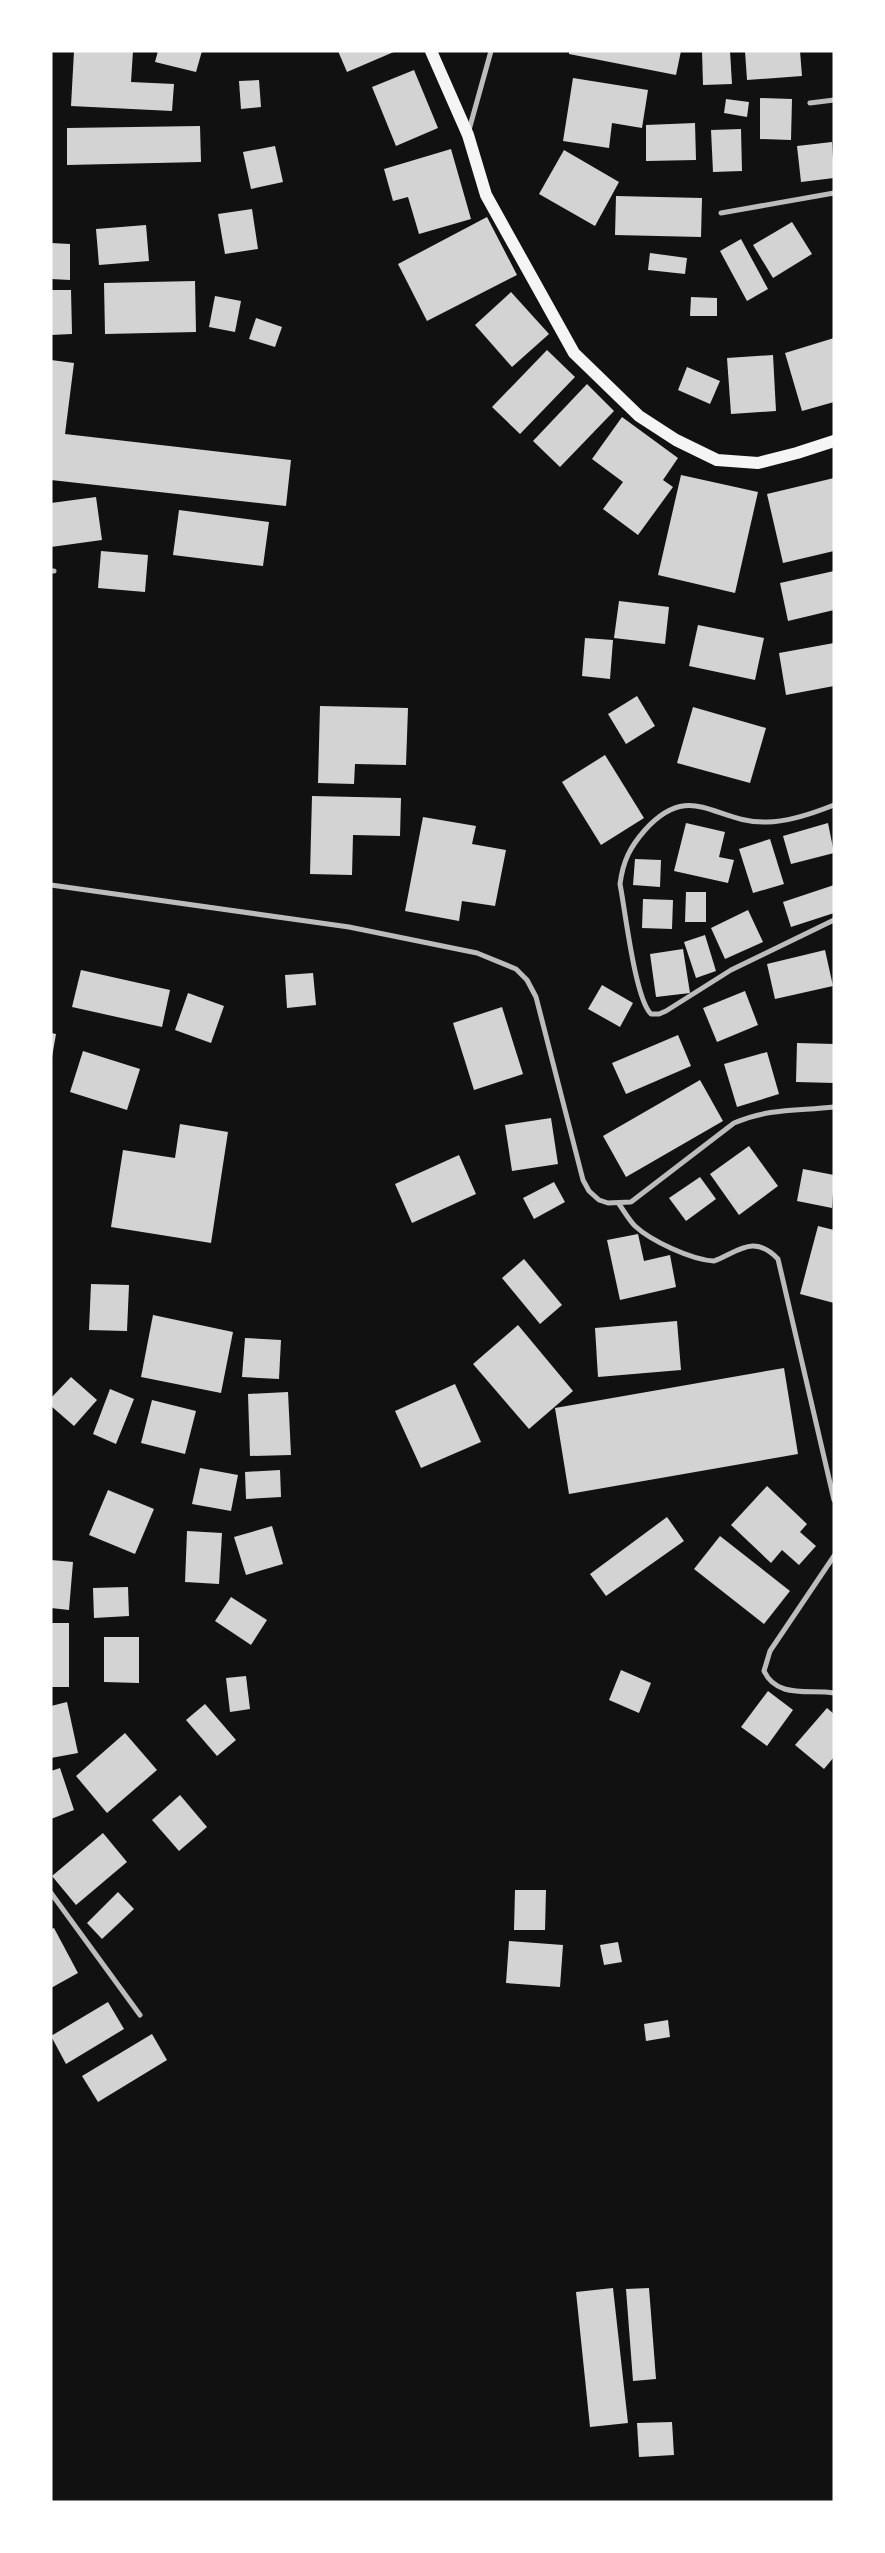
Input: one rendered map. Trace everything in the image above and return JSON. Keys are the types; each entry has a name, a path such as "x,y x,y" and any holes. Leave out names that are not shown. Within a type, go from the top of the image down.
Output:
{"main road":[{"path":"431,51 468,135 486,195 574,353 639,416 676,440 717,460 758,463 797,454 834,441"}],"street":[{"path":"468,135 491,51"},
{"path":"810,103 834,100"},
{"path":"721,213 834,193"},
{"path":"834,805 819,811 767,822 697,806 673,807 662,813 632,845 622,868 620,884 639,987 646,1007 652,1014 666,1011 731,970 834,920"},
{"path":"51,885 350,928 477,953 516,969 527,980 536,997 584,1180 589,1191 599,1200 619,1204 631,1202 734,1123 753,1115 774,1110 834,1107"},
{"path":"619,1204 640,1230 667,1246 692,1255 714,1261 741,1247 753,1246 763,1247 778,1259 834,1500"},
{"path":"834,1556 770,1651 764,1671 772,1683 782,1688 792,1691 834,1693"},
{"path":"51,1893 140,2015"}],"building":[{"path":"74,51 133,51 131,82 174,84 172,111 71,106"},
{"path":"158,51 202,51 196,72 155,62"},
{"path":"338,51 396,51 347,72"},
{"path":"569,51 681,51 676,75 569,54"},
{"path":"702,51 730,51 732,84 703,85"},
{"path":"745,51 800,51 802,76 747,80"},
{"path":"414,70 438,128 396,146 372,87"},
{"path":"573,78 648,90 642,128 612,123 609,148 563,141"},
{"path":"259,80 261,107 241,109 239,81"},
{"path":"760,98 792,99 791,140 760,139"},
{"path":"726,99 749,102 747,117 724,113"},
{"path":"695,123 696,160 646,161 646,125"},
{"path":"200,126 201,162 67,165 67,128"},
{"path":"741,129 742,171 713,172 711,130"},
{"path":"832,142 834,178 801,182 797,146"},
{"path":"275,146 283,182 251,189 243,152"},
{"path":"451,149 471,219 419,234 408,197 393,201 384,169"},
{"path":"564,150 619,182 595,226 539,194"},
{"path":"616,196 702,198 701,237 615,235"},
{"path":"252,209 258,249 225,254 218,214"},
{"path":"487,217 517,275 427,321 398,264"},
{"path":"792,222 812,254 773,278 753,245"},
{"path":"146,225 149,261 99,265 96,229"},
{"path":"741,239 768,289 747,301 720,251"},
{"path":"51,243 70,244 70,280 51,279"},
{"path":"650,253 687,258 685,274 648,270"},
{"path":"195,281 196,332 105,334 104,283"},
{"path":"51,290 71,290 72,334 51,335"},
{"path":"511,292 549,334 512,367 475,325"},
{"path":"215,296 241,301 235,332 209,327"},
{"path":"691,297 717,298 717,316 690,316"},
{"path":"256,318 282,327 275,347 249,339"},
{"path":"834,338 834,402 802,411 785,353"},
{"path":"547,350 575,377 520,434 492,407"},
{"path":"773,355 776,411 731,414 727,358"},
{"path":"51,360 74,363 65,434 291,460 286,506 51,480"},
{"path":"687,367 720,381 710,404 678,390"},
{"path":"587,384 614,411 560,467 533,441"},
{"path":"622,417 678,458 663,480 673,487 638,535 603,509 623,482 592,459"},
{"path":"681,475 758,492 735,593 658,575"},
{"path":"834,478 834,551 783,563 767,494"},
{"path":"96,497 102,540 51,547 51,503"},
{"path":"179,510 269,522 263,566 173,555"},
{"path":"101,551 148,555 145,592 98,588"},
{"path":"834,571 834,610 788,621 780,583"},
{"path":"619,601 669,607 665,644 614,638"},
{"path":"698,625 764,638 755,680 689,666"},
{"path":"585,638 613,640 610,679 582,676"},
{"path":"834,643 834,686 786,695 779,653"},
{"path":"637,696 655,726 626,744 608,714"},
{"path":"320,706 408,708 406,765 355,764 354,784 318,783"},
{"path":"693,707 766,728 750,783 677,763"},
{"path":"605,755 644,818 601,845 562,782"},
{"path":"312,796 401,798 400,836 353,835 352,875 310,874"},
{"path":"423,817 476,826 472,844 506,850 495,906 462,901 459,921 405,911"},
{"path":"686,823 725,832 719,857 734,860 728,883 674,871"},
{"path":"828,823 834,853 791,864 783,836"},
{"path":"770,839 784,884 753,893 739,849"},
{"path":"635,859 661,860 660,887 633,885"},
{"path":"834,885 834,913 791,927 783,902"},
{"path":"686,892 706,892 706,922 685,922"},
{"path":"643,899 673,900 672,929 642,928"},
{"path":"748,910 763,942 725,959 711,928"},
{"path":"705,935 716,971 696,978 684,942"},
{"path":"683,949 690,993 656,997 650,954"},
{"path":"825,950 833,986 775,999 767,964"},
{"path":"81,970 170,990 162,1027 72,1007"},
{"path":"313,973 316,1005 287,1008 285,975"},
{"path":"602,985 633,1003 620,1027 588,1009"},
{"path":"745,991 758,1025 717,1042 703,1008"},
{"path":"188,993 224,1006 211,1043 175,1030"},
{"path":"502,1007 523,1074 474,1090 453,1023"},
{"path":"51,1033 56,1034 52,1057 51,1057"},
{"path":"678,1035 691,1066 626,1094 612,1063"},
{"path":"797,1043 834,1044 834,1083 796,1082"},
{"path":"83,1051 140,1069 127,1110 70,1092"},
{"path":"767,1052 779,1094 737,1107 724,1064"},
{"path":"700,1080 723,1121 626,1177 603,1136"},
{"path":"551,1118 558,1164 512,1171 505,1125"},
{"path":"180,1124 228,1132 211,1243 111,1227 123,1150 175,1158"},
{"path":"749,1146 778,1186 739,1215 710,1174"},
{"path":"459,1155 476,1194 412,1223 395,1184"},
{"path":"803,1169 834,1175 832,1208 797,1201"},
{"path":"700,1177 716,1199 686,1221 669,1198"},
{"path":"554,1182 565,1202 534,1219 523,1198"},
{"path":"818,1226 834,1230 834,1303 800,1294"},
{"path":"638,1234 644,1261 670,1255 676,1287 620,1300 607,1240"},
{"path":"524,1259 562,1305 540,1324 502,1278"},
{"path":"91,1284 129,1285 127,1331 89,1330"},
{"path":"153,1315 233,1332 221,1393 141,1377"},
{"path":"677,1321 681,1370 598,1377 595,1328"},
{"path":"518,1325 573,1391 529,1429 473,1364"},
{"path":"245,1338 281,1340 279,1379 242,1377"},
{"path":"784,1368 798,1454 569,1494 555,1408"},
{"path":"71,1377 97,1400 74,1426 51,1406 51,1398"},
{"path":"455,1384 481,1442 421,1468 395,1411"},
{"path":"110,1389 134,1399 116,1444 93,1434"},
{"path":"288,1392 291,1455 250,1456 248,1394"},
{"path":"152,1400 196,1411 185,1454 141,1443"},
{"path":"200,1468 238,1475 231,1511 192,1504"},
{"path":"280,1470 281,1497 246,1499 245,1472"},
{"path":"767,1486 807,1524 800,1532 816,1546 799,1565 782,1550 771,1563 731,1525"},
{"path":"108,1490 154,1509 135,1554 89,1535"},
{"path":"667,1517 684,1541 606,1596 590,1574"},
{"path":"272,1526 283,1564 246,1575 234,1537"},
{"path":"187,1531 222,1533 219,1584 185,1582"},
{"path":"720,1536 790,1591 764,1624 694,1569"},
{"path":"51,1560 73,1562 69,1610 51,1608"},
{"path":"128,1587 129,1616 94,1618 93,1588"},
{"path":"231,1597 267,1620 251,1645 215,1621"},
{"path":"51,1623 69,1623 69,1687 51,1687"},
{"path":"104,1637 139,1637 139,1683 104,1682"},
{"path":"621,1670 651,1683 639,1713 609,1700"},
{"path":"246,1676 250,1709 230,1712 226,1678"},
{"path":"768,1691 793,1710 767,1746 741,1727"},
{"path":"67,1702 78,1753 51,1758 51,1706"},
{"path":"205,1704 236,1740 217,1756 186,1720"},
{"path":"827,1708 834,1714 834,1757 824,1769 795,1745"},
{"path":"125,1733 157,1770 107,1813 76,1776"},
{"path":"60,1768 74,1810 51,1819 51,1771"},
{"path":"180,1795 207,1827 179,1851 152,1820"},
{"path":"103,1833 127,1862 76,1905 52,1876"},
{"path":"515,1890 546,1890 545,1930 514,1930"},
{"path":"118,1892 134,1909 102,1939 87,1923"},
{"path":"54,1928 78,1973 51,1988 51,1929"},
{"path":"509,1941 563,1945 560,1987 506,1983"},
{"path":"618,1942 622,1962 604,1965 600,1945"},
{"path":"108,2002 124,2029 66,2064 51,2036"},
{"path":"668,2020 670,2037 646,2041 644,2024"},
{"path":"152,2034 167,2060 98,2102 82,2076"},
{"path":"613,2288 628,2423 590,2427 576,2292"},
{"path":"649,2288 656,2379 633,2381 626,2289"},
{"path":"672,2422 674,2455 639,2457 637,2423"}]}
